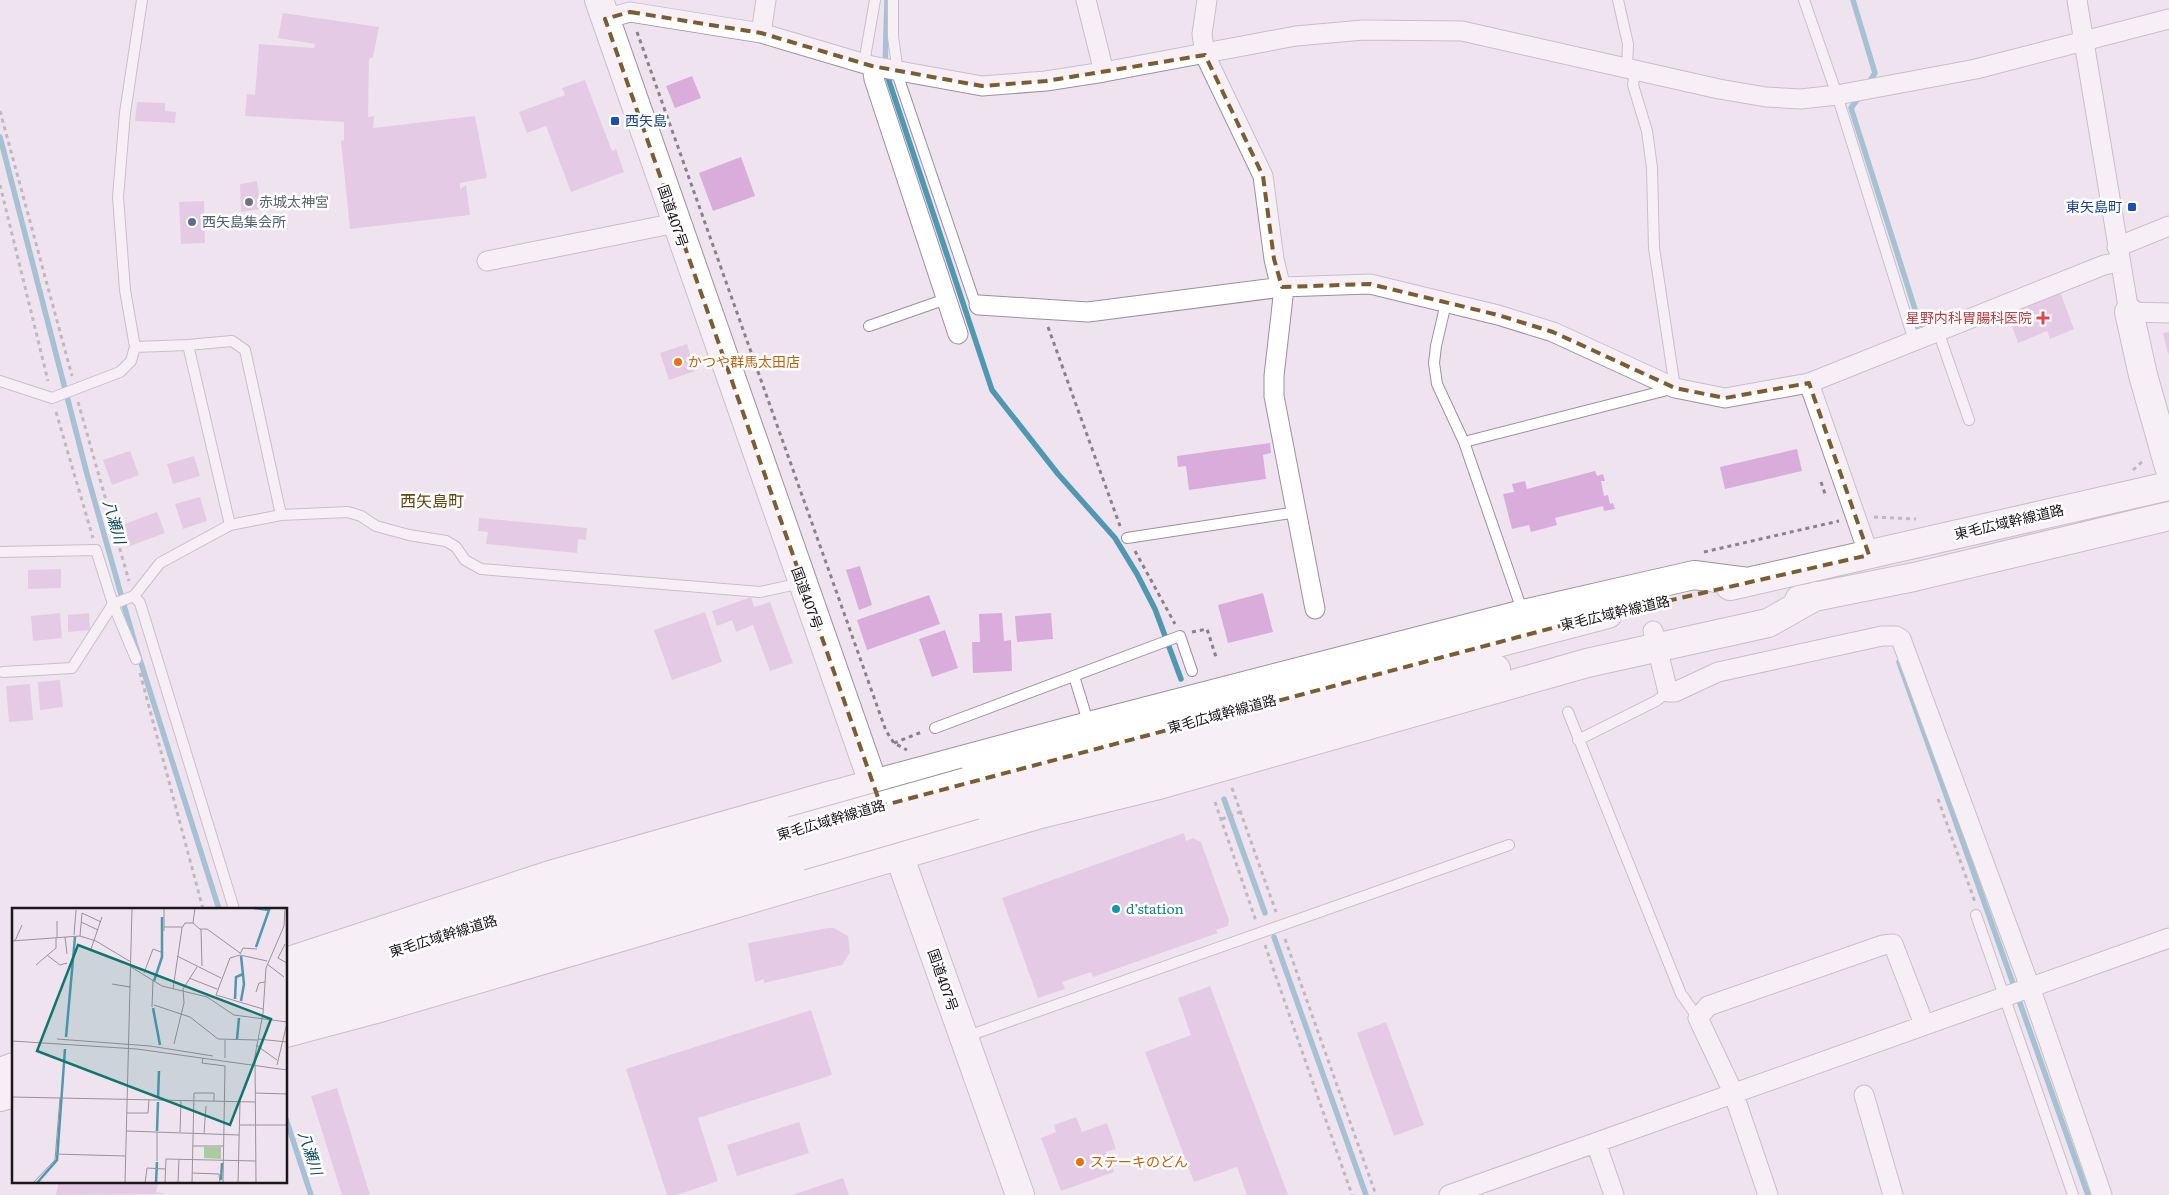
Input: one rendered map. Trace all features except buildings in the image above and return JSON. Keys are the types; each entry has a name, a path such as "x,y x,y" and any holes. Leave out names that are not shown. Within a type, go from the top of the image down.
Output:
{"main road":[{"name":"国道407号","path":"611,10 676,223 1020,1195"},
{"path":"2129,312 2145,383 2169,467"},
{"name":"東毛広域幹線道路","path":"288,1006 800,856 970,794 1575,622 2169,486"},
{"path":"288,1032 376,1009 899,854 1037,815 1155,786 1568,669 1655,639 1768,623 1816,596 1914,577 2169,516"},
{"path":"288,961 550,875 873,784 1089,726 1523,614 1694,576 1748,582"},
{"name":"東毛広域幹線道路","path":"288,982 792,831 970,794 1576,648 1655,639"},
{"path":"0,1055 12,1051"},
{"path":"0,1072 12,1068"}],"street":[{"path":"761,33 766,0"},
{"path":"1086,0 1104,72"},
{"path":"1207,0 1202,34 1205,55 1263,176 1274,259 1283,297 1274,376 1274,396 1315,609"},
{"path":"2081,1 2083,42 2129,312 2169,313"},
{"path":"611,10 761,33 868,64 982,86 1046,81 1104,72 1306,35 1363,30 1462,31 1631,70 1766,98 1801,99 1837,95 1976,69 2169,19"},
{"path":"868,64 958,334"},
{"path":"487,261 676,223"},
{"path":"979,305 1088,312 1282,288 1370,284 1498,315 1553,332 1675,388 1725,398 1809,383 2104,265 2169,226"},
{"path":"1809,383 1869,555"},
{"path":"1655,639 1668,692 1675,692 1718,672 1882,636 1896,636 1901,639 2030,987 2102,1195"},
{"path":"1449,1195 1733,1092 2169,938"},
{"path":"1768,1195 1733,1092 1698,1018 1708,1006 1883,944 1893,944 1924,1024"},
{"path":"1864,1095 1893,1195"},
{"path":"1596,1143 1614,1195"}],"lane":[{"path":"0,381 55,397 120,372 131,361 135,347 125,290 118,197 125,114 142,0"},
{"path":"868,64 875,0"},
{"path":"893,0 893,37 898,70 938,198 974,300 979,305"},
{"path":"1464,442 1675,388 1654,248 1652,168 1647,131 1633,85 1628,44 1618,0"},
{"path":"1804,0 1837,95 1914,341"},
{"path":"869,326 946,299"},
{"path":"1446,303 1434,363 1437,384 1464,442 1523,614"},
{"path":"1938,331 1969,420"},
{"path":"135,347 232,341 245,350 281,515"},
{"path":"188,344 230,526"},
{"path":"3,672 72,668 115,602 134,596 160,563 230,526 281,515 348,512 361,516 376,526 409,535 446,541 456,547 465,560 481,569 760,592 802,582"},
{"path":"1128,538 1297,512"},
{"path":"0,552 96,550 136,658"},
{"path":"134,596 140,603 234,908"},
{"path":"935,728 1180,636 1192,671"},
{"path":"1074,676 1089,726"},
{"path":"1578,740 1656,701 1668,692"},
{"path":"1568,712 1681,994 1698,1018"},
{"path":"963,1038 1509,845"},
{"path":"1976,915 2073,1195"}],"path":[{"path":"611,10 886,731 894,743 907,750 914,749"},
{"path":"0,111 73,390 134,596"},
{"path":"0,185 96,550"},
{"path":"1046,310 1047,324 1096,462"},
{"path":"1192,632 1208,629 1218,660"},
{"path":"136,658 203,908"},
{"path":"894,743 935,728"},
{"path":"1230,781 1376,1195"},
{"path":"1936,793 1976,902 1976,915"},
{"path":"1216,802 1352,1195"},
{"path":"1222,819 1240,812"}],"highlighted area":[{"path":"630,12 761,33 872,66 982,86 1046,81 1205,55 1263,176 1274,259 1282,287 1370,284 1498,315 1553,332 1675,388 1725,398 1809,383 1869,555 1575,622 881,806 605,19"}],"waterway":[{"path":"887,0 885,69 992,390 1058,474 1115,538 1155,609 1181,679"},
{"path":"1853,0 1875,73 1868,84"},
{"path":"1860,96 1851,108 1921,328 1909,333"},
{"name":"八瀬川","path":"0,137 87,474 135,644 219,908"},
{"path":"1899,662 2088,1195"},
{"path":"1224,799 1265,913"},
{"path":"1274,937 1366,1195"},
{"name":"八瀬川","path":"288,1125 311,1195"}],"place":[{"name":"西矢島","path":"615,121"},
{"name":"赤城太神宮","path":"249,202"},
{"name":"東矢島町","path":"2132,207"},
{"name":"西矢島集会所","path":"192,222"},
{"name":"星野内科胃腸科医院","path":"2043,318"},
{"name":"かつや群馬太田店","path":"678,362"},
{"name":"d’station","path":"1116,909"},
{"name":"ステーキのどん","path":"1080,1162"}],"district":[{"name":"西矢島町","path":"432,501"}]}
